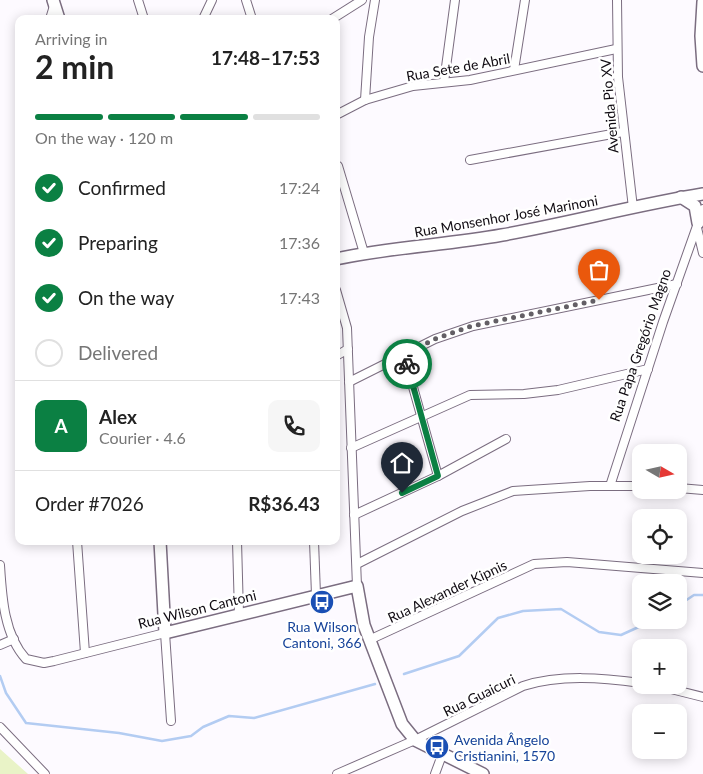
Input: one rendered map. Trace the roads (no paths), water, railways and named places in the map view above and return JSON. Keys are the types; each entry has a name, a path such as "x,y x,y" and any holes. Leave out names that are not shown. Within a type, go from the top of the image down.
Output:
{"street":[{"path":"138,0 143,15"},
{"path":"205,15 212,0"},
{"path":"246,0 251,15"},
{"path":"338,15 362,0"},
{"path":"365,100 369,37 375,0"},
{"path":"444,82 455,0"},
{"path":"514,70 525,0"},
{"name":"Avenida Pio XV","path":"617,0 616,49 623,132 633,208"},
{"path":"51,15 54,2"},
{"path":"54,2 58,15"},
{"path":"703,2 701,36 703,66"},
{"name":"Rua Sete de Abril","path":"340,113 365,100 413,86 470,80 616,49"},
{"path":"470,160 623,132"},
{"path":"340,173 364,253"},
{"name":"Rua Monsenhor José Marinoni","path":"681,197 703,188"},
{"name":"Rua Monsenhor José Marinoni","path":"340,258 364,253 468,241 703,194"},
{"path":"681,197 694,206 700,217 703,253"},
{"name":"Rua Papa Gregório Magno","path":"610,486 700,217"},
{"path":"349,382 435,339 472,326 677,284"},
{"path":"340,302 344,314 348,349 357,586 360,609 369,640 386,677 402,724 415,740 483,774"},
{"path":"340,354 348,349"},
{"path":"404,355 438,476"},
{"path":"352,448 470,395 524,394 558,390 648,369"},
{"path":"354,515 438,476 506,439"},
{"path":"357,564 462,511 514,491 632,486"},
{"path":"688,489 703,490"},
{"path":"77,545 86,653"},
{"path":"160,545 171,721"},
{"path":"237,545 239,614"},
{"path":"314,545 316,595"},
{"name":"Rua Alexander Kipnis","path":"369,640 534,564 567,562 703,573"},
{"path":"0,565 2,593 14,639 0,645"},
{"name":"Rua Wilson Cantoni","path":"14,639 26,659 44,663 357,586"},
{"name":"Rua Guaicuri","path":"337,774 415,740 523,686 537,682 572,679 632,682"},
{"path":"687,693 703,697"},
{"path":"0,727 44,774"},
{"path":"435,774 442,755"}],"waterway":[{"path":"687,600 694,595 703,595"},
{"path":"404,674 459,656 498,618 523,611 561,609 599,632 621,635 634,629"},
{"path":"0,676 6,693 26,723 119,733 162,741 191,736 203,727 229,716 254,718 375,684"}],"place":[{"name":"Rua Wilson Cantoni, 366","path":"322,602"},
{"name":"Avenida Ângelo Cristianini, 1570","path":"437,747"}]}
